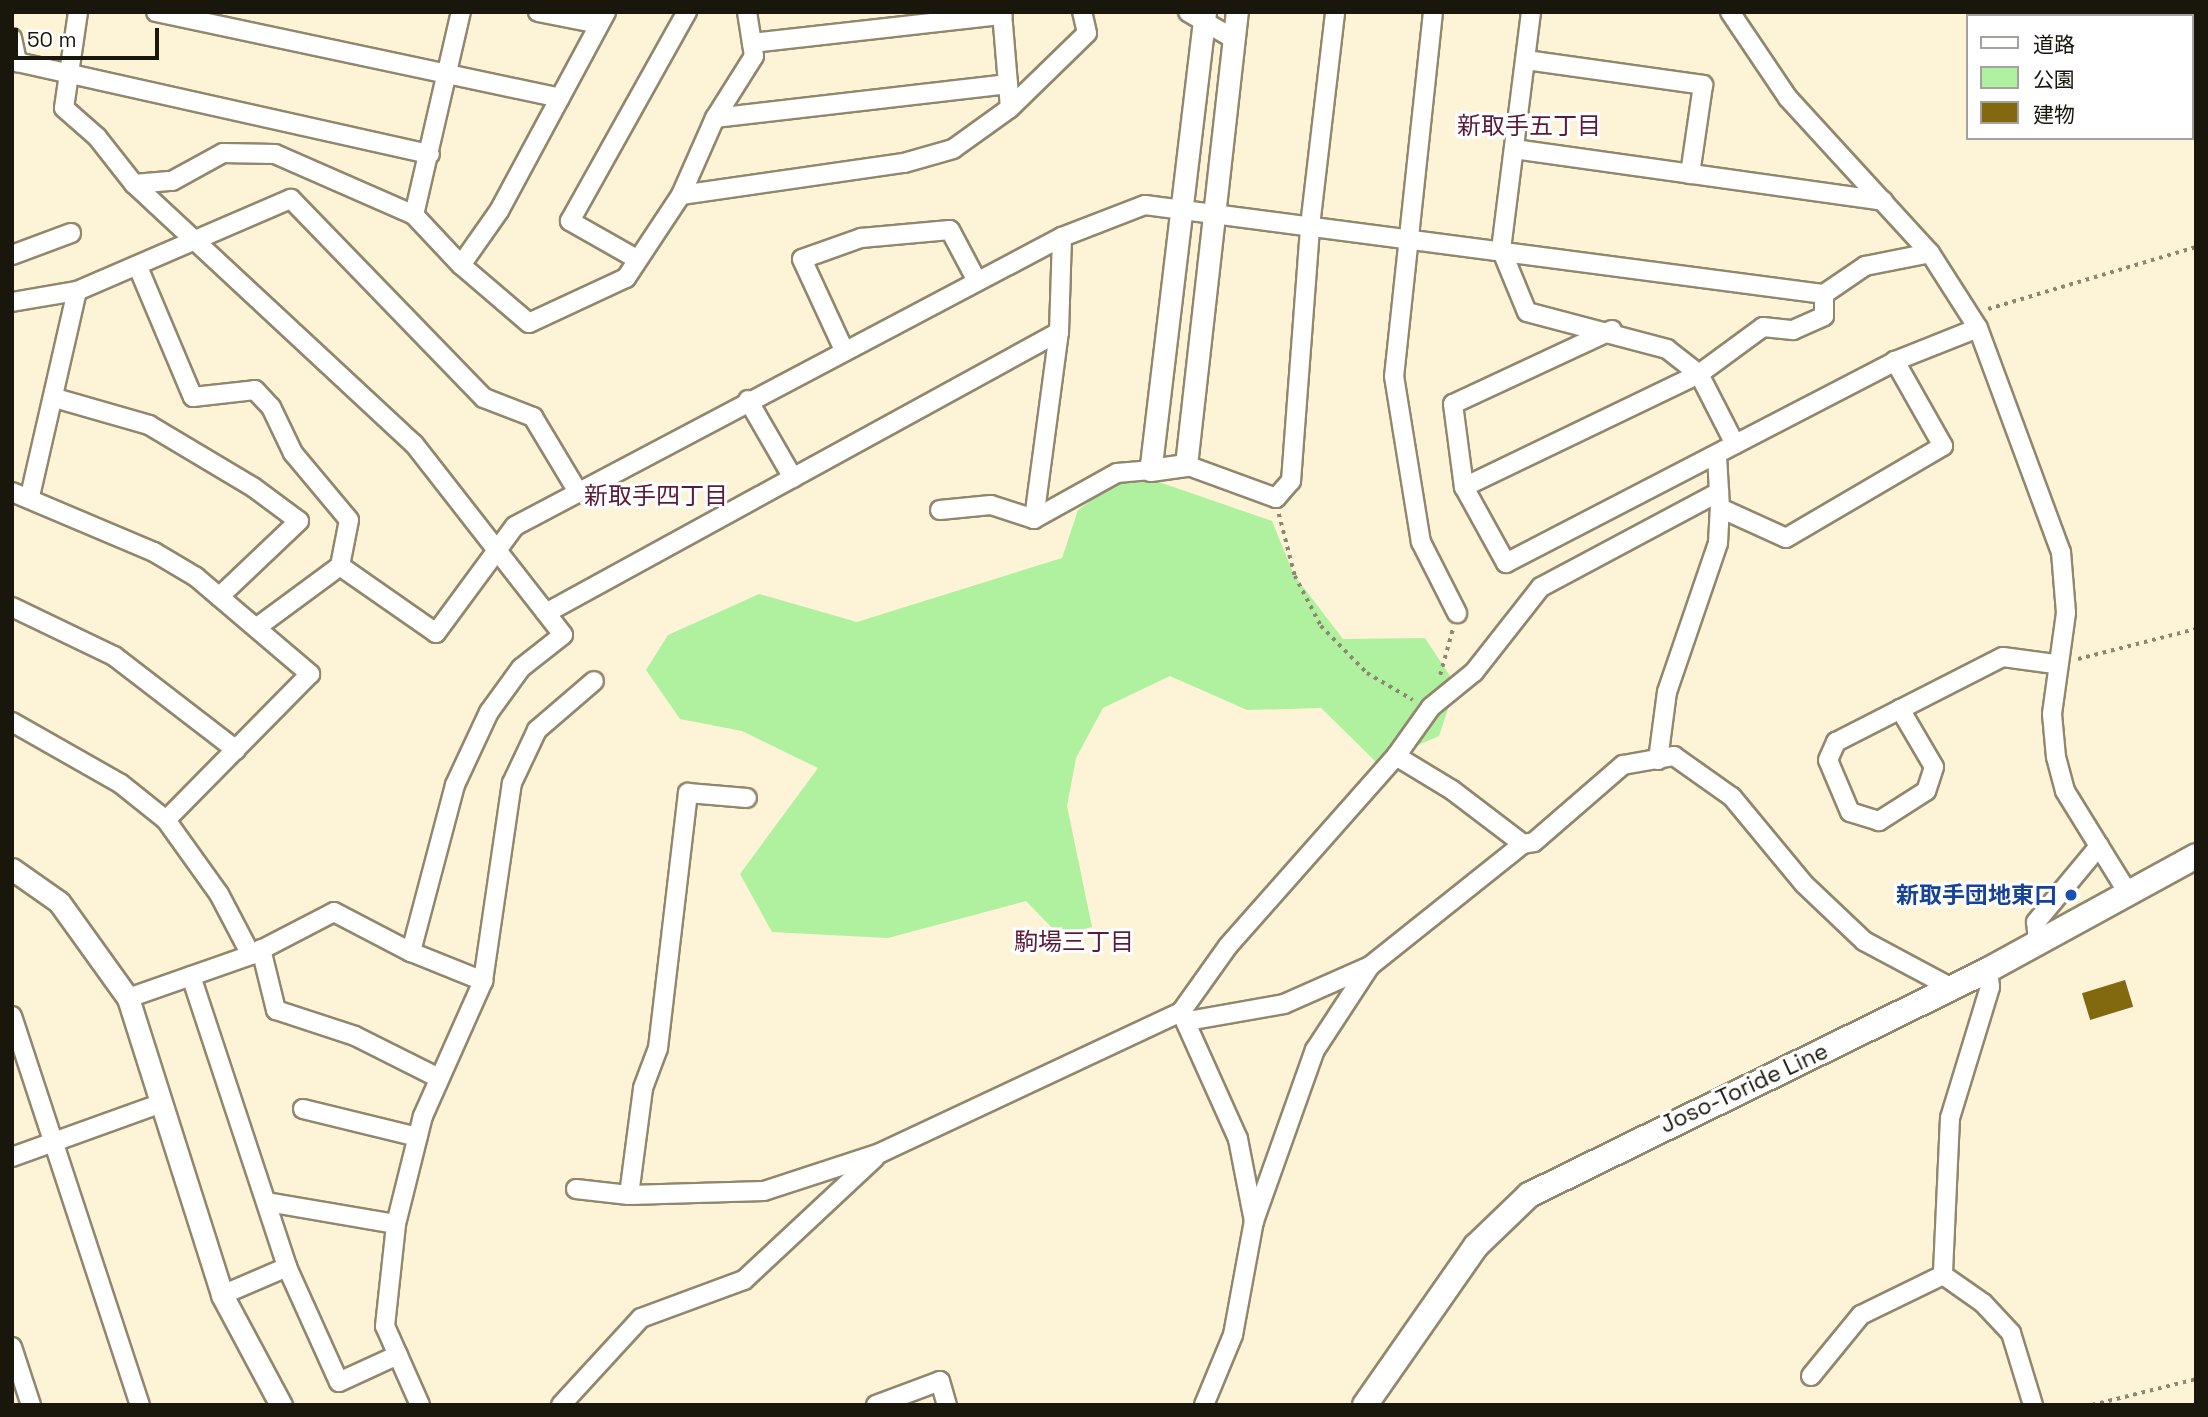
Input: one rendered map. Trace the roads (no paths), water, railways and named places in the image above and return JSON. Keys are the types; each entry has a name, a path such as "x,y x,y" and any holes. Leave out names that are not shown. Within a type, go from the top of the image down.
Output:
{"main road":[{"name":"Joso-Toride Line","path":"1365,1405 1476,1246 1529,1195 1988,970 2196,856"}],"street":[{"path":"78,12 65,73 64,108 97,137 134,184 414,444 563,635 521,668 489,712 455,785 411,953"},
{"path":"156,12 560,98"},
{"path":"414,215 449,75 461,12"},
{"path":"461,265 499,211 603,18 538,12"},
{"path":"635,258 570,220 687,12"},
{"path":"134,184 172,181 223,153 275,154 414,215 461,265 529,323 626,278 635,258 681,195 715,118 754,56 747,12"},
{"path":"681,195 904,163 953,149 1010,108 1087,33 1082,12"},
{"path":"1186,465 1237,12"},
{"path":"940,510 990,506 1034,519 1117,473 1186,465 1276,498 1291,481 1310,226 1335,12"},
{"path":"1433,12 1406,240 1394,376 1420,542 1457,613"},
{"path":"1531,12 1502,249 1527,312 1612,330 1667,349 1699,374 1735,444"},
{"path":"1730,12 1788,98 1930,253 1974,323 2061,552 2066,613 2055,664 2056,757 2065,790 2128,893"},
{"path":"752,43 1002,13 1010,108"},
{"path":"1150,470 1182,211 1199,15 1234,39"},
{"path":"12,38 17,62 430,154"},
{"path":"1526,60 1703,85 1690,174"},
{"path":"715,118 1008,84"},
{"path":"1514,149 1883,201"},
{"path":"12,302 77,291 138,267 193,237 291,199 484,398 533,417 578,492"},
{"path":"340,566 436,633 515,526 748,400 1062,237 1145,205 1406,240 1502,249 1824,295 1865,266 1930,253"},
{"path":"844,350 802,259 861,238 950,230 977,281"},
{"path":"12,255 71,233"},
{"path":"1034,519 1059,332 1062,237"},
{"path":"138,267 193,397 255,390 271,407 293,453 349,520 340,566 256,628"},
{"path":"77,291 55,398 21,494 154,552 219,597 310,674 166,820"},
{"path":"1464,487 1699,374 1763,327 1793,330 1824,316 1824,295"},
{"path":"1612,330 1454,404 1464,487 1506,563 1717,456 1735,444 1895,361 1974,323"},
{"path":"546,612 1059,332"},
{"path":"1720,500 1786,538 1943,446 1895,361"},
{"path":"55,398 149,425 253,486 299,521 219,597"},
{"path":"748,400 793,478"},
{"path":"1658,760 1667,692 1718,543 1720,500 1717,456"},
{"path":"1184,1017 1228,946 1396,756 1431,708 1474,673 1541,587 1720,500"},
{"path":"12,607 114,656 236,750"},
{"path":"1900,709 1934,767 1926,791 1879,821 1850,812 1828,760 1836,742 1900,709 2003,657 2055,664"},
{"path":"420,1405 385,1326 396,1224 418,1137 439,1078 483,981 512,783 537,730 594,681"},
{"path":"12,722 121,784 166,820 219,894 256,952 276,1010 355,1036 439,1078"},
{"path":"1396,756 1452,790 1523,844"},
{"path":"576,1189 629,1195 764,1191 880,1153 1184,1017 1284,1004 1370,966 1523,844 1534,842 1623,765 1674,756 1732,797 1804,884 1864,941 1952,988"},
{"path":"629,1195 643,1088 658,1048 688,793 747,799"},
{"path":"2038,943 2036,922 2099,846"},
{"path":"12,869 59,902 128,998 222,1295 281,1405"},
{"path":"128,998 256,952 334,912 411,953 483,981"},
{"path":"1204,1405 1233,1335 1254,1221 1315,1050 1370,966"},
{"path":"1943,1275 1950,1118 1984,1012 1988,970"},
{"path":"191,976 267,1202 286,1267 340,1382 398,1355"},
{"path":"12,1016 19,1055 57,1141 140,1405"},
{"path":"1184,1017 1238,1139 1254,1221"},
{"path":"12,1157 162,1103"},
{"path":"303,1109 418,1137"},
{"path":"561,1405 641,1318 744,1280 880,1153"},
{"path":"267,1202 396,1224"},
{"path":"222,1295 286,1267"},
{"path":"1811,1376 1861,1315 1943,1275"},
{"path":"1943,1275 1983,1303 2011,1333 2033,1405"},
{"path":"12,1347 32,1405"},
{"path":"876,1405 940,1381 947,1405"}],"place":[{"name":"新取手団地東口","path":"2071,895"}],"district":[{"name":"新取手五丁目","path":"1529,126"},
{"name":"新取手四丁目","path":"656,496"},
{"name":"駒場三丁目","path":"1074,942"}]}
